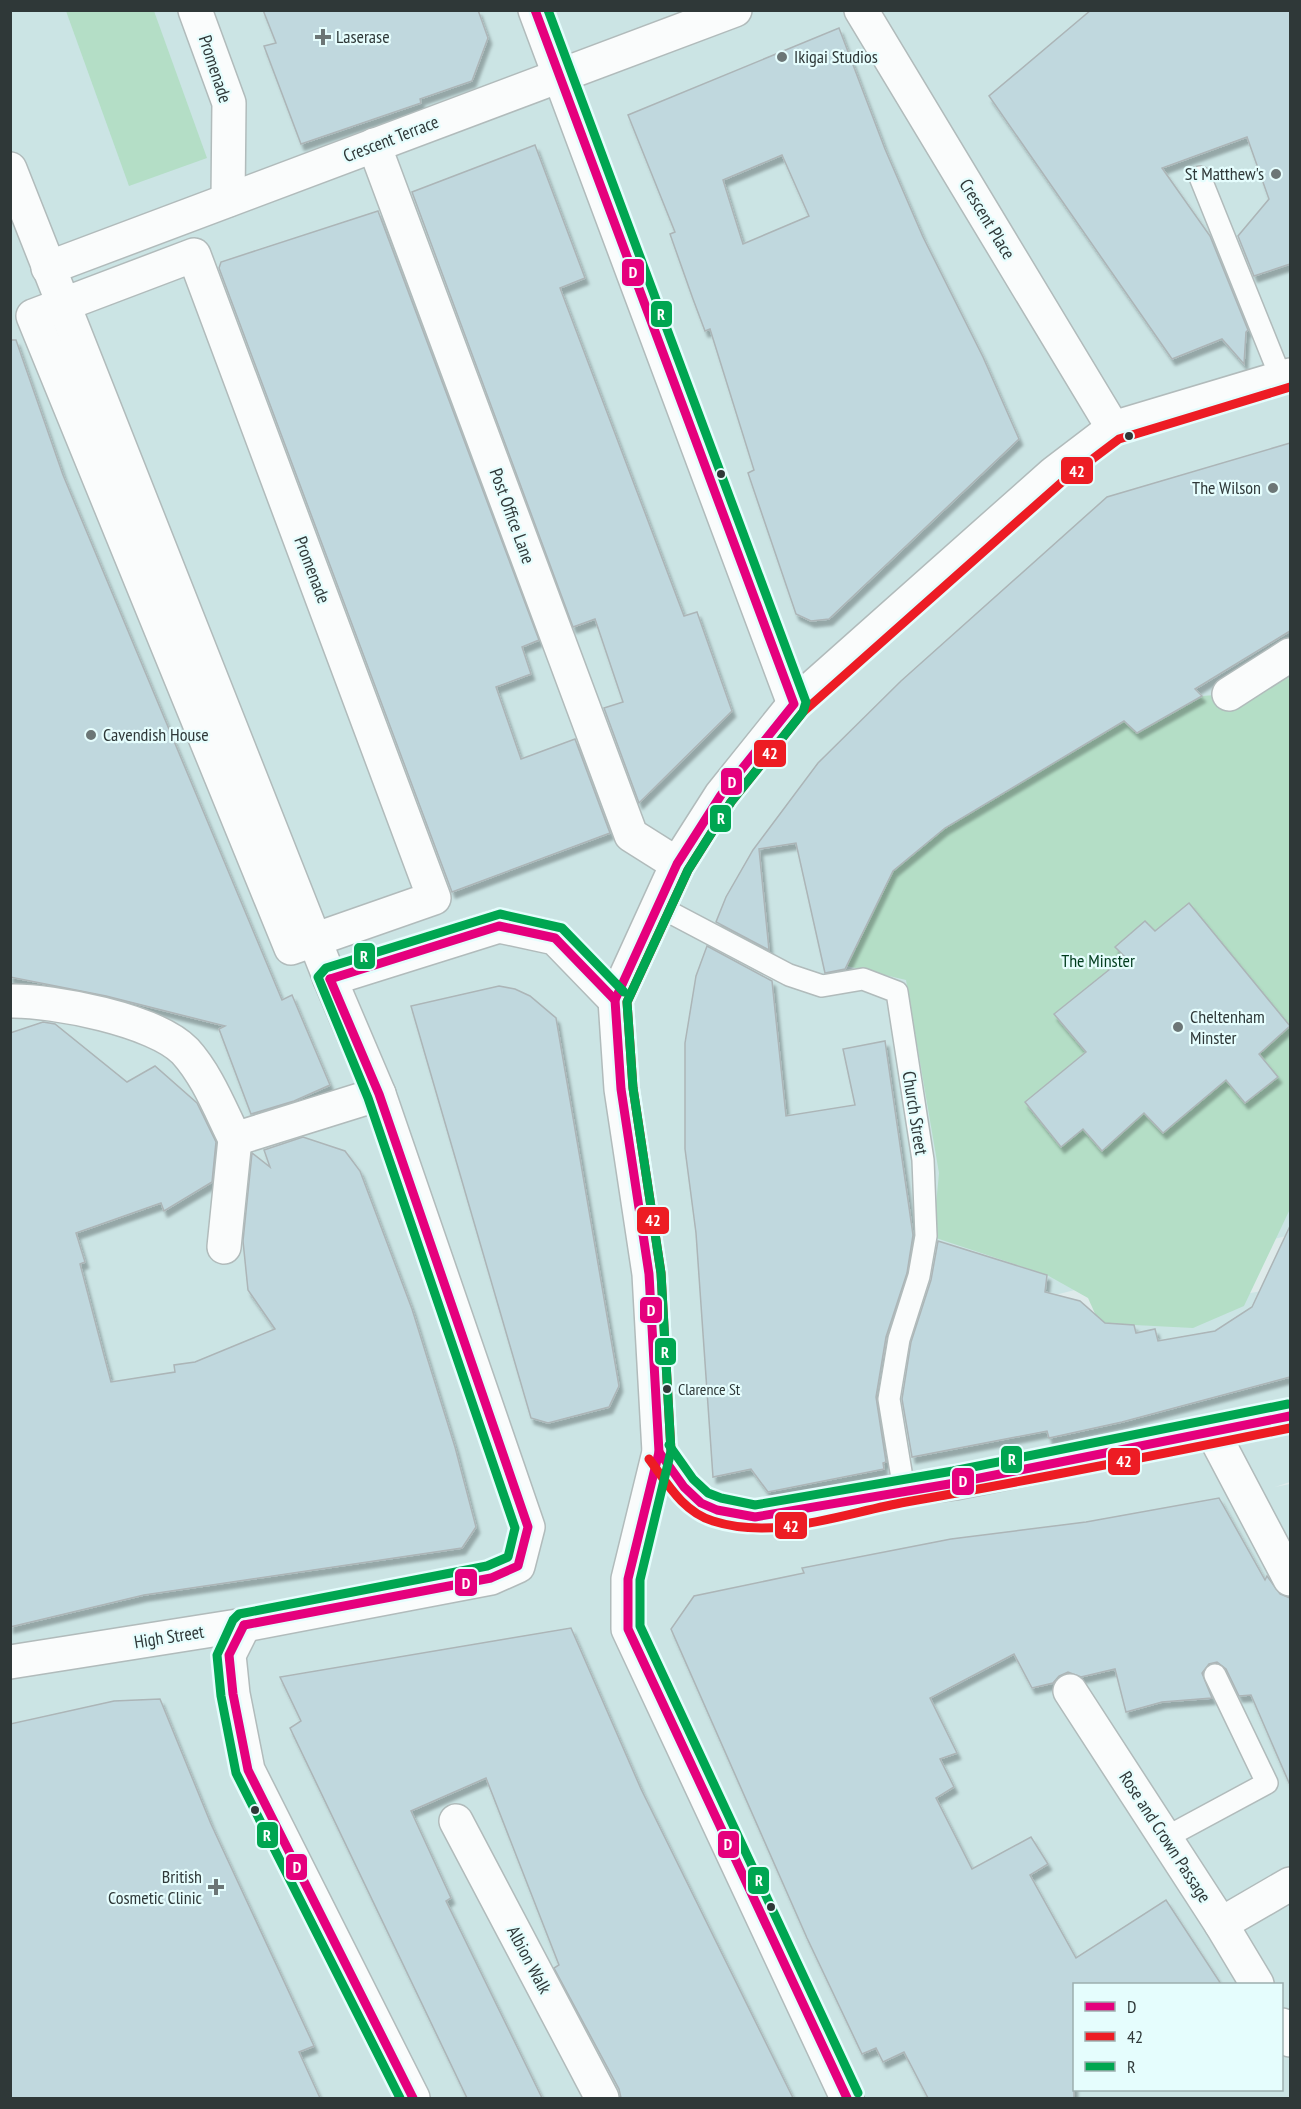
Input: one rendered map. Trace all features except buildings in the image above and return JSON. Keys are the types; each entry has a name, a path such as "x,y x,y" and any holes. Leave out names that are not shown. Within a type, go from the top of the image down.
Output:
{"street":[{"name":"Promenade","path":"195,10 229,103 228,200"},
{"path":"535,10 794,704"},
{"name":"Crescent Terrace","path":"48,268 735,10"},
{"name":"Crescent Place","path":"861,10 1113,428"},
{"name":"Post Office Lane","path":"375,146 631,835 677,864"},
{"path":"10,169 330,979 379,1094 235,1139"},
{"name":"Promenade","path":"63,305 194,255 434,898 314,938"},
{"path":"847,2098 628,1629 628,1579 659,1452 649,1274 621,1089 615,1000 677,864 721,795 794,704 1054,472 1113,428 1286,377"},
{"path":"1229,694 1290,655"},
{"path":"330,979 499,926 555,938 615,1000"},
{"path":"10,1001 63,1004 159,1034 183,1049 200,1070 235,1139 224,1247"},
{"name":"High Street","path":"10,1662 244,1625 491,1578 524,1547 379,1094"},
{"path":"659,1452 684,1487 701,1503 717,1510 755,1517 796,1512 904,1490 955,1483 1290,1416"},
{"path":"1212,1431 1290,1579"},
{"path":"244,1625 229,1655 233,1694 248,1770 413,2098"},
{"name":"Rose and Crown Passage","path":"1070,1691 1221,1924 1256,1983"},
{"name":"Albion Walk","path":"456,1821 602,2098"},
{"path":"1221,1924 1290,1884"}],"lane":[{"path":"1200,177 1286,377"},
{"name":"Church Street","path":"658,906 789,975 822,986 863,979 897,992 923,1160 926,1236 919,1276 899,1339 889,1399 904,1490"},
{"path":"1165,1838 1267,1783 1215,1675"}],"shaded area":[{"path":"11,11 1290,11 1290,1235 643,1400 1290,1286 1290,1482 1275,1487 1290,1484 1290,2098 11,2098"}],"green space":[{"path":"66,11 154,11 207,158 129,186"},
{"name":"The Minster","path":"1290,667 1290,1209 1244,1306 1193,1328 1115,1324 1101,1327 1088,1298 1047,1275 933,1237 939,1173 906,980 847,966 893,871 945,828 1124,721 1138,733 1202,696 1229,694"}],"transit line":[{"name":"D","path":"535,10 794,704 721,795 677,864 615,1000 621,1089 649,1274 659,1452 628,1579 628,1629 847,2098"},
{"name":"R","path":"548,10 806,702 803,712 731,802 688,870 627,1002 633,1088 661,1273 671,1451 640,1580 640,1626 858,2093"},
{"name":"42","path":"671,1451 661,1273 633,1088 627,1002 688,870 731,802 803,712 1062,482 1119,439 1290,387"},
{"name":"R","path":"400,2098 236,1773 221,1696 217,1655 233,1620 239,1614 487,1566 508,1557 515,1528 368,1098 318,977 326,968 500,914 562,928 624,992"},
{"name":"D","path":"330,979 499,926 555,938 615,1000"},
{"name":"D","path":"244,1625 491,1578 518,1566 528,1527 379,1094 330,979"},
{"name":"R","path":"669,1445 693,1479 708,1493 755,1505 953,1471 1288,1404"},
{"name":"D","path":"659,1452 684,1487 701,1503 717,1510 755,1517 955,1483 1290,1416"},
{"name":"42","path":"649,1459 684,1504 702,1517 737,1526 785,1527 1290,1428"},
{"name":"D","path":"244,1625 229,1655 233,1694 248,1770 413,2098"}],"place":[{"name":"Laserase","path":"323,37"},
{"name":"Ikigai Studios","path":"782,57"},
{"name":"St Matthew's","path":"1276,174"},
{"name":"The Wilson","path":"1273,488"},
{"name":"Cavendish House","path":"91,735"},
{"name":"Cheltenham Minster","path":"1178,1027"},
{"name":"Clarence St","path":"667,1389"},
{"name":"British Cosmetic Clinic","path":"216,1887"}]}
